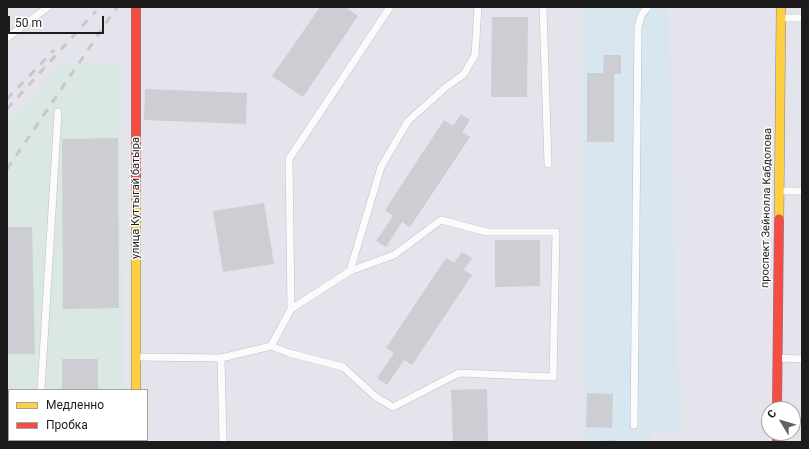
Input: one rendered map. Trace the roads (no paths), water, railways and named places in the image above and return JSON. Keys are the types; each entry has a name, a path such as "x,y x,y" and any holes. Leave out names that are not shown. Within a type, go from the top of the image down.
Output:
{"main road":[{"name":"улица Куттыгай батыра","path":"136,7 136,389"},
{"name":"проспект Зейнолла Кабдолова","path":"777,401 781,7"}],"lane":[{"path":"7,38 48,7"},
{"path":"271,346 291,308 289,159 390,7"},
{"path":"350,271 381,167 385,160 408,121 446,87 464,74 475,55 478,7"},
{"path":"543,7 548,164"},
{"path":"634,425 638,27 642,14 648,7"},
{"path":"781,18 802,18"},
{"path":"42,389 58,112"},
{"path":"779,191 802,191"},
{"path":"136,357 221,358 271,346 343,366 376,397 393,407 459,373 553,377 556,232 487,232 441,220 394,255 350,271 291,308"},
{"path":"221,358 223,442"},
{"path":"777,358 802,359"}],"railway":[{"path":"7,169 117,7"},
{"path":"7,109 96,11"},
{"path":"7,99 54,50"}]}
